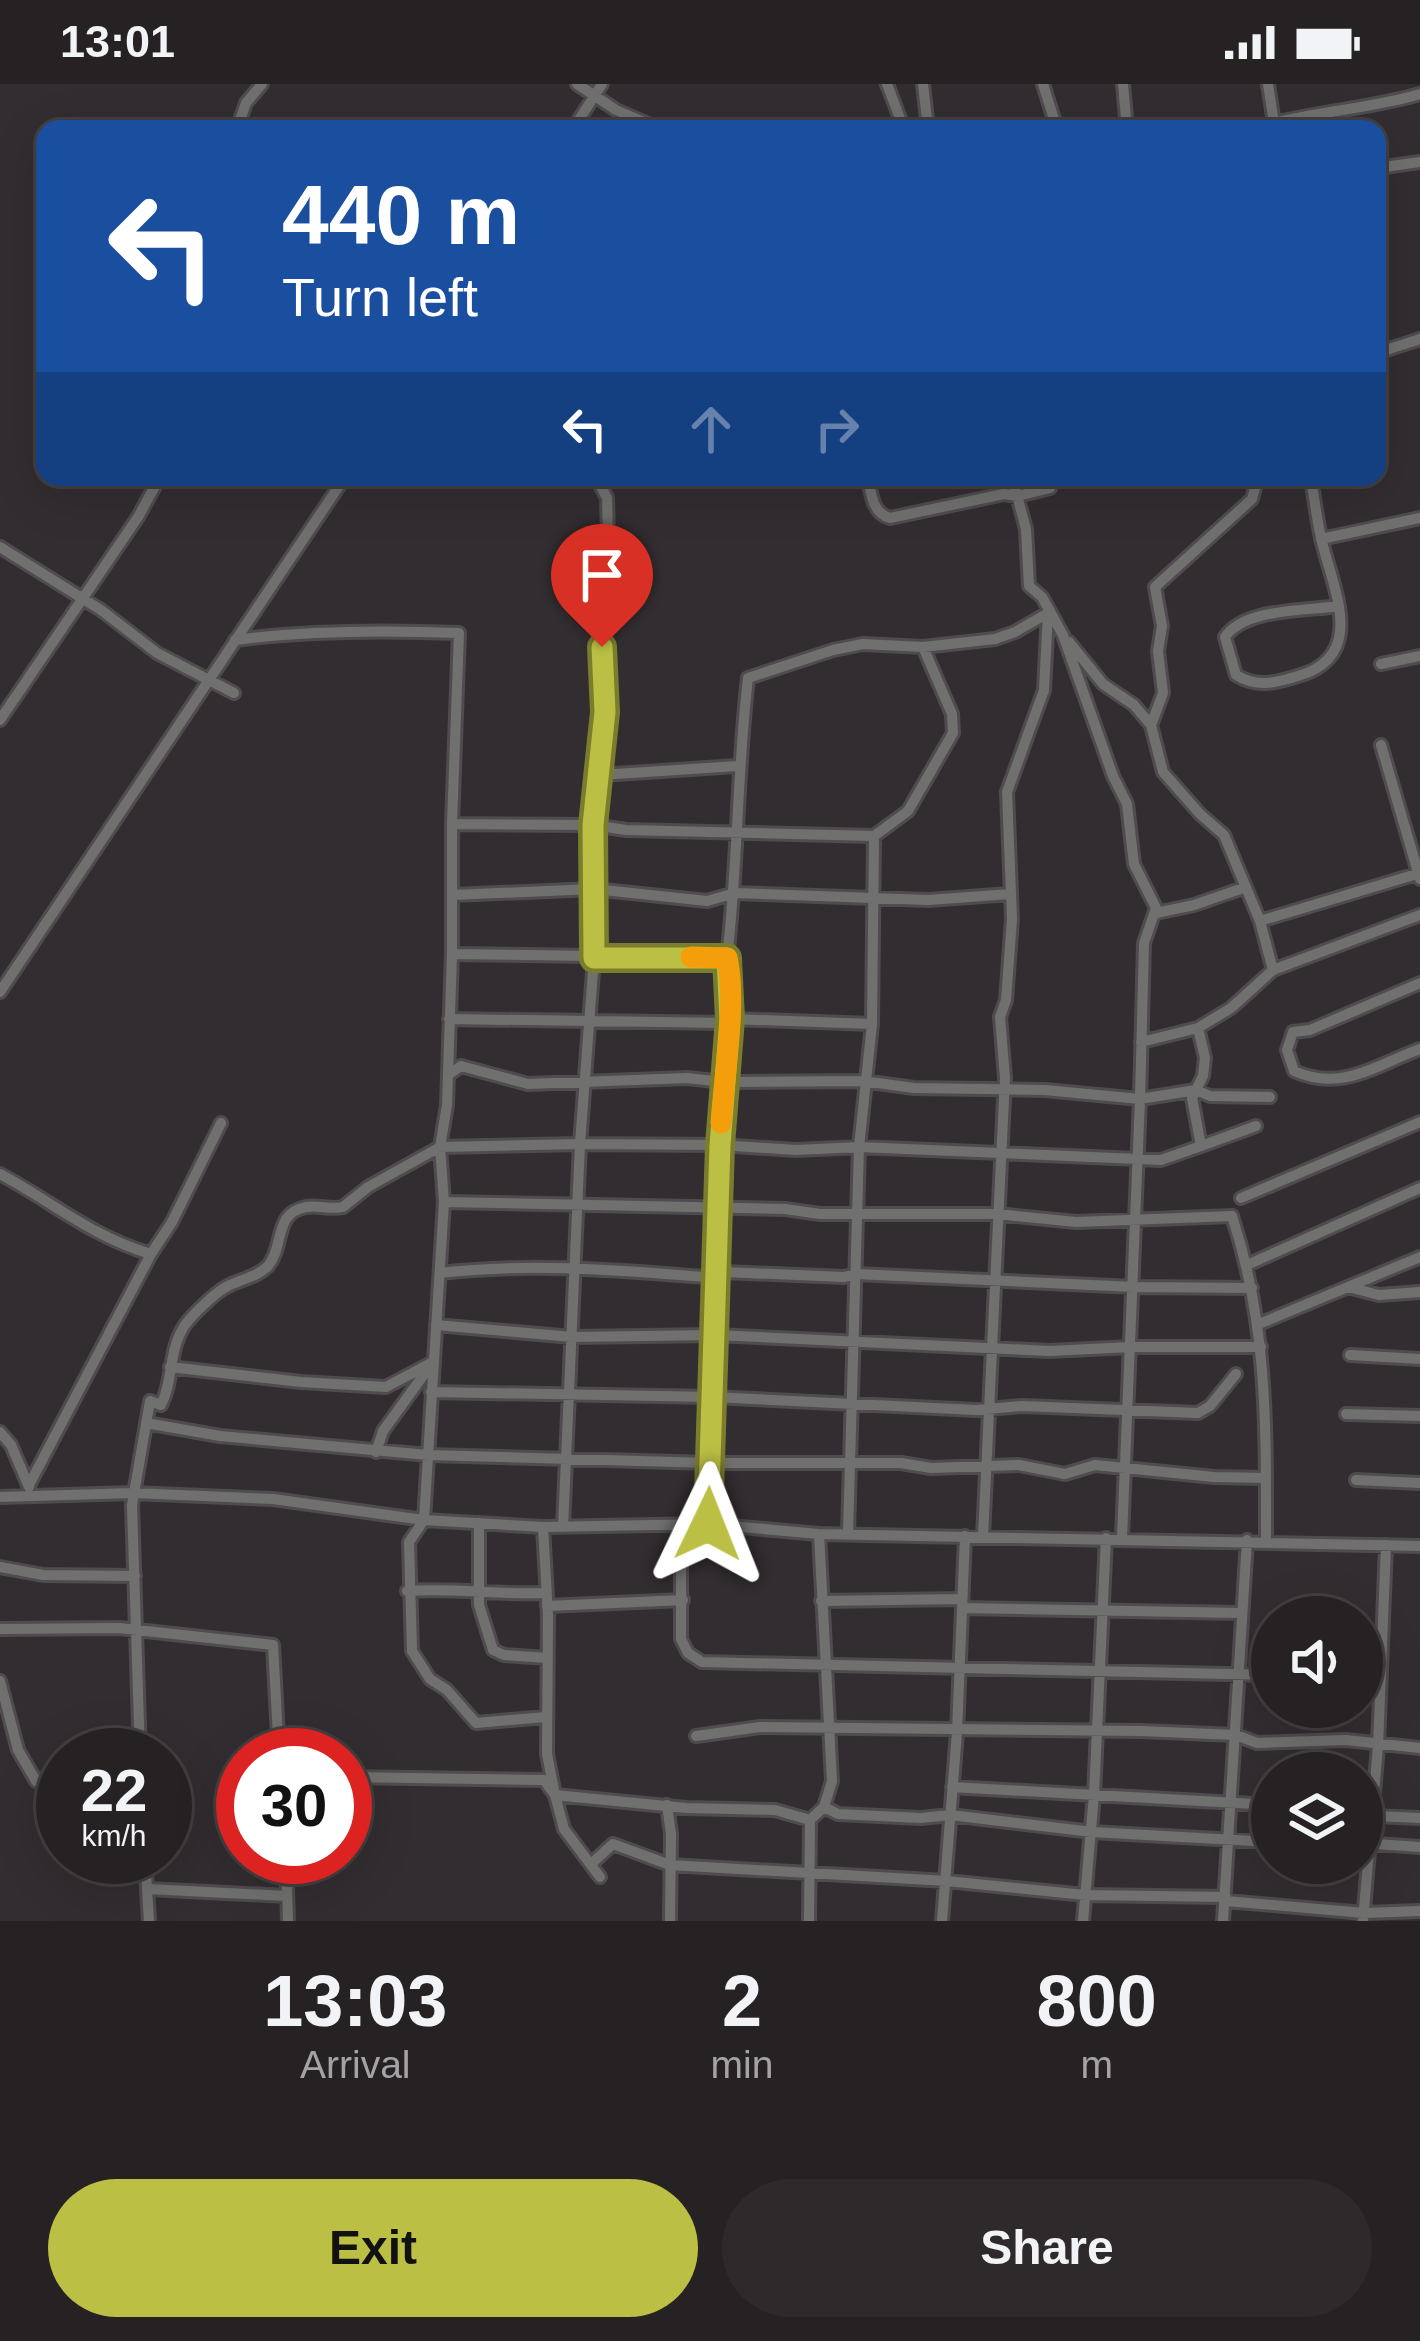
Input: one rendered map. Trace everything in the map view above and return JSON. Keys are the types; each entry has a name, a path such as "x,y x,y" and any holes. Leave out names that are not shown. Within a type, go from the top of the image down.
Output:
{"street":[{"path":"240,120 246,103 262,84"},
{"path":"577,84 598,90 646,120"},
{"path":"887,84 901,120"},
{"path":"923,84 927,120"},
{"path":"1043,84 1054,120"},
{"path":"1123,84 1126,120"},
{"path":"1268,84 1274,120"},
{"path":"579,120 598,90"},
{"path":"1293,120 1420,94"},
{"path":"1386,167 1420,162"},
{"path":"1386,350 1420,339"},
{"path":"0,719 155,486"},
{"path":"0,992 339,486"},
{"path":"563,1527 580,1144 594,958 593,825 605,712 602,647 610,581 607,498 601,486"},
{"path":"869,486 879,512 890,518 1050,486"},
{"path":"1015,486 1026,529 1029,586 1042,597 1048,613 1103,684 1151,725 1163,772 1224,835 1260,921 1273,970"},
{"path":"1151,725 1163,693 1158,651 1162,626 1155,587 1252,499 1255,486"},
{"path":"1312,486 1343,623 1340,635 1320,670 1251,685 1236,675 1225,637 1233,626 1339,606"},
{"path":"1321,538 1420,518"},
{"path":"0,547 82,598 157,653 234,693"},
{"path":"708,1524 720,1145 729,1021 727,958 737,766 748,678 863,644 923,647 995,639 1048,613"},
{"path":"983,1536 1003,1091 1000,1017 1006,1000 1012,919 1007,792 1044,690 1048,613"},
{"path":"235,640 329,632 460,633 448,1075 440,1148 444,1202 424,1520 409,1542 407,1591 412,1651 430,1679 447,1690 476,1724 546,1718"},
{"path":"1063,634 1127,804 1134,864 1156,913 1144,943 1122,1538"},
{"path":"452,824 874,836 908,811 953,734 952,714 923,647"},
{"path":"1381,664 1420,656"},
{"path":"1260,921 1420,875 1381,745"},
{"path":"600,775 737,766"},
{"path":"1403,814 1420,810"},
{"path":"848,1534 859,1147 872,1024 874,836"},
{"path":"1156,913 1246,886"},
{"path":"452,895 594,889 707,901 734,892 928,900 1010,894"},
{"path":"1142,1042 1198,1028 1231,1008 1273,970 1420,915"},
{"path":"452,954 727,958"},
{"path":"1420,982 1310,1030 1293,1032 1287,1050 1294,1071 1317,1081 1346,1080 1420,1049"},
{"path":"449,1019 872,1024"},
{"path":"1198,1028 1205,1058 1192,1098 1201,1146"},
{"path":"448,1075 461,1066 528,1084 687,1078 863,1081 1140,1099 1196,1090 1210,1096 1270,1097"},
{"path":"1241,1198 1420,1122"},
{"path":"29,1491 221,1123"},
{"path":"139,1728 134,1493 150,1401 161,1405 176,1341 188,1321 221,1288 245,1281 269,1264 287,1216 303,1207 343,1207 368,1187 440,1148 580,1144 796,1150 859,1147 1160,1160 1256,1126"},
{"path":"0,1174 26,1186 76,1224 151,1254"},
{"path":"1247,1265 1420,1188"},
{"path":"444,1202 997,1214 1076,1222 1232,1216 1247,1265 1262,1347 1266,1541"},
{"path":"1259,1324 1420,1257"},
{"path":"440,1273 476,1268 634,1269 717,1278 724,1272 856,1274 1252,1288"},
{"path":"1348,1287 1379,1295 1420,1292"},
{"path":"436,1325 572,1337 715,1335 1050,1351 1262,1347"},
{"path":"1350,1355 1420,1359"},
{"path":"170,1367 386,1387 433,1362"},
{"path":"376,1452 382,1431 433,1362"},
{"path":"431,1392 1204,1411 1236,1374"},
{"path":"1346,1414 1420,1416"},
{"path":"146,1423 220,1436 428,1455 710,1463 901,1462 931,1468 1019,1465 1065,1474 1095,1465 1125,1471 1266,1478"},
{"path":"0,1432 11,1445 29,1491"},
{"path":"1356,1480 1420,1483"},
{"path":"0,1497 29,1491 273,1499 424,1520 543,1527 708,1524 819,1534 1420,1546"},
{"path":"478,1523 479,1605 493,1650 547,1658"},
{"path":"543,1527 547,1754 564,1829 600,1877"},
{"path":"680,1528 681,1640 688,1653 702,1662 1251,1673"},
{"path":"809,1921 810,1820 824,1807 832,1781 819,1534"},
{"path":"942,1921 957,1732 964,1536"},
{"path":"1083,1921 1092,1832 1106,1538"},
{"path":"1223,1921 1247,1540"},
{"path":"1383,1616 1386,1545"},
{"path":"0,1567 43,1575 135,1576"},
{"path":"407,1591 479,1589 547,1599 683,1600"},
{"path":"821,1601 1242,1613"},
{"path":"0,1629 119,1628 273,1645 278,1728"},
{"path":"0,1682 18,1750 36,1781"},
{"path":"696,1736 760,1727 1095,1732 1236,1736 1257,1743 1346,1740 1420,1748"},
{"path":"1377,1752 1379,1728"},
{"path":"372,1777 544,1780 555,1795 776,1810 810,1820"},
{"path":"952,1787 1251,1803"},
{"path":"668,1804 670,1921"},
{"path":"824,1807 838,1814 950,1815 1092,1832 1251,1841"},
{"path":"1383,1812 1420,1817"},
{"path":"591,1864 613,1844 670,1865 947,1881 1085,1895 1226,1899 1364,1917 1420,1911"},
{"path":"1383,1844 1420,1847"},
{"path":"148,1884 149,1921"},
{"path":"287,1884 289,1921"},
{"path":"1364,1917 1365,1884"},
{"path":"148,1889 287,1896"}],"slow traffic":[{"path":"691,957 727,958 729,967 730,1019 721,1123"}],"route":[{"path":"602,647 605,712 593,825 594,958 727,958 729,967 708,1524"}]}
